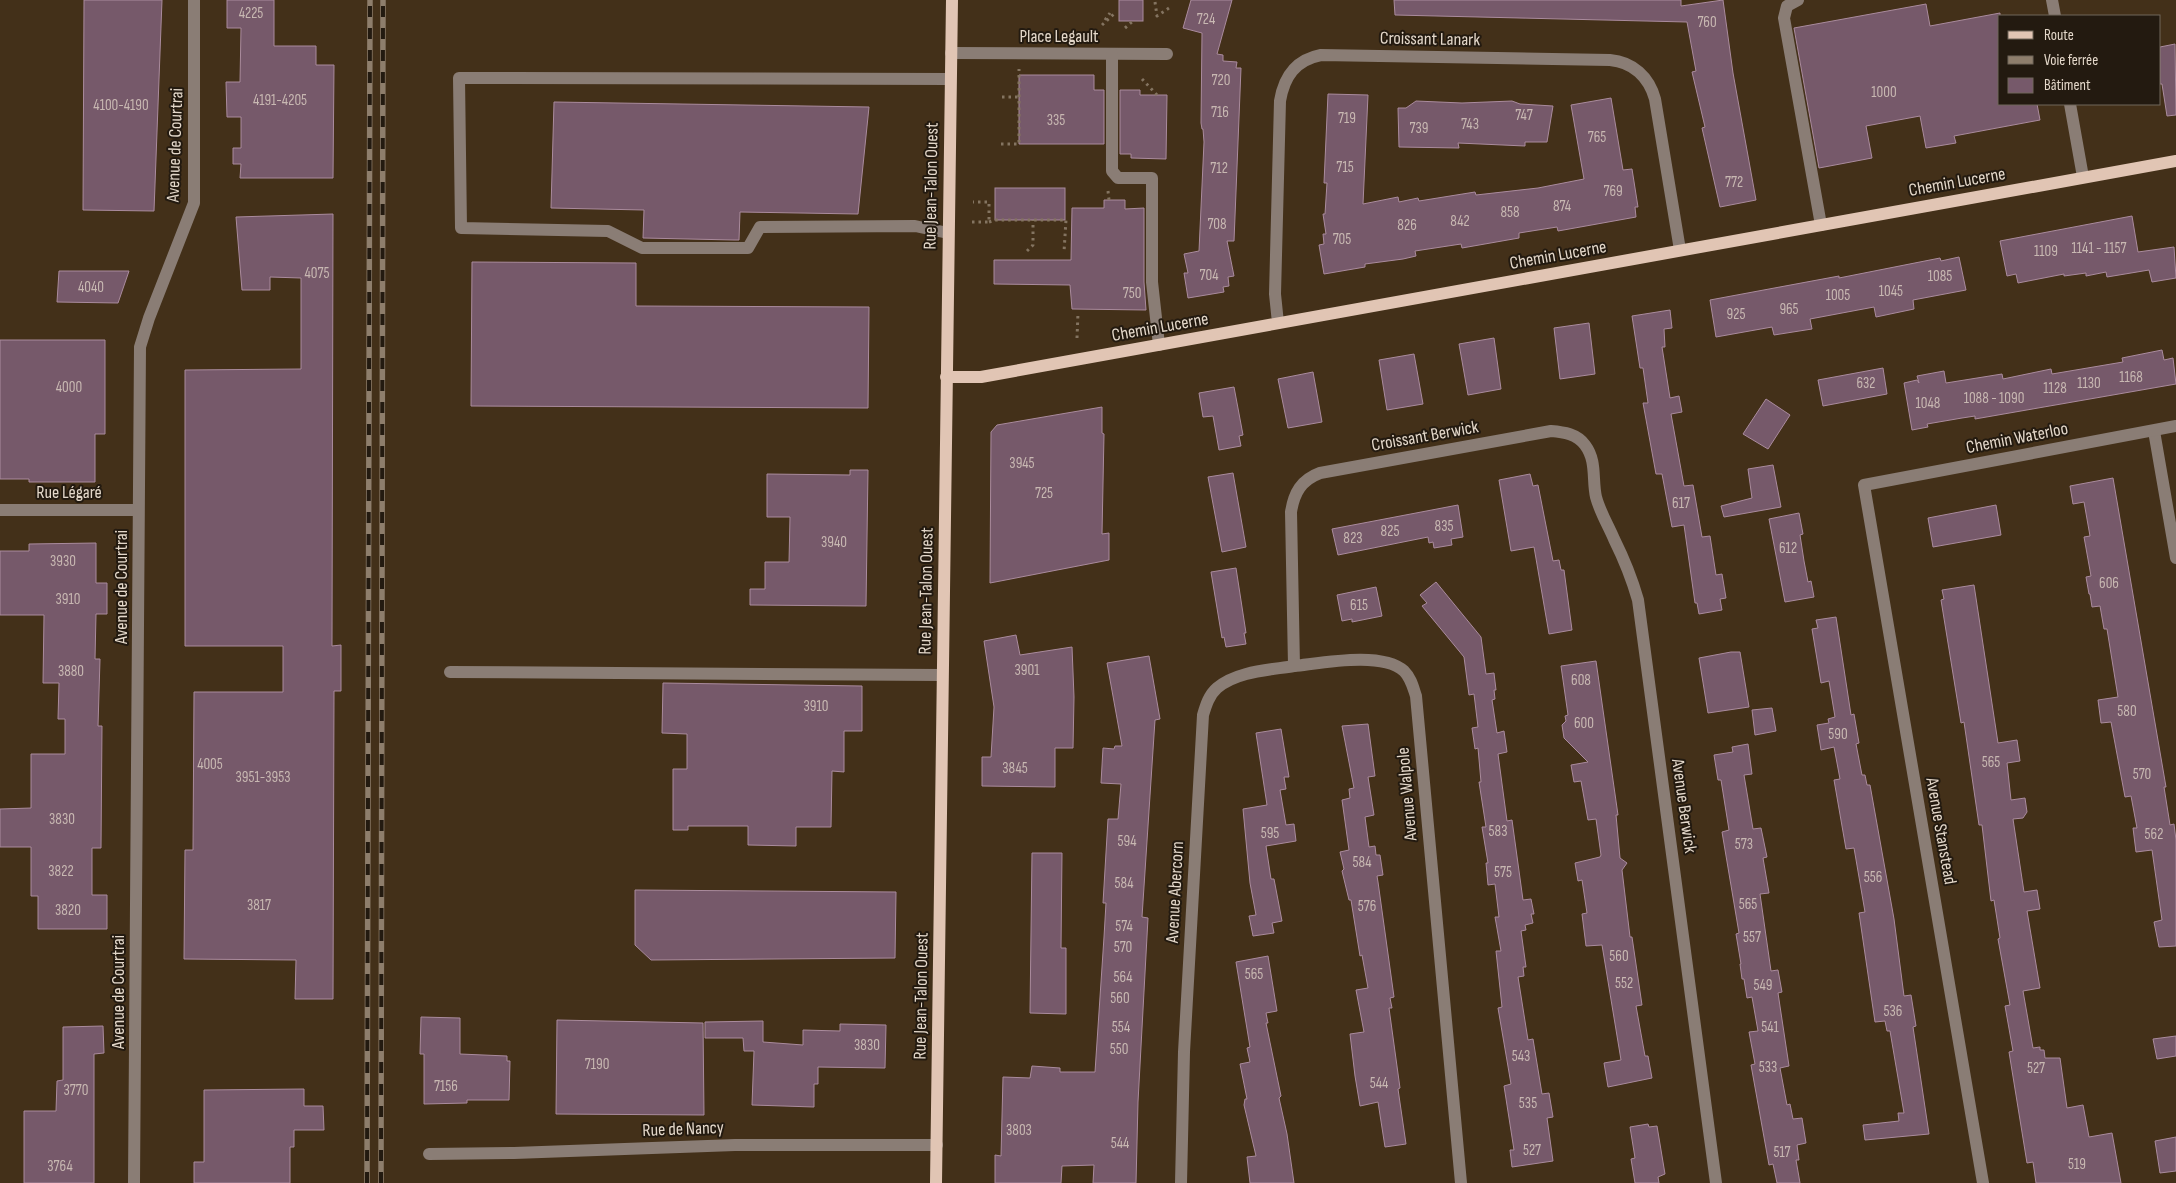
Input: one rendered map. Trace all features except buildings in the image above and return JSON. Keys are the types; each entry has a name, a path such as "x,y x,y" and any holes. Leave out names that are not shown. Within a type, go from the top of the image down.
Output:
{"main road":[{"name":"Rue Jean-Talon Ouest","path":"936,1183 952,0"},
{"name":"Chemin Lucerne","path":"946,377 981,377 2176,161"}],"street":[{"name":"Avenue de Courtrai","path":"134,1183 140,347 149,318 194,203 194,0"},
{"path":"1798,0 1787,6 1784,18 1822,225"},
{"path":"2052,0 2055,15"},
{"name":"Place Legault","path":"951,53 1167,54"},
{"path":"1112,54 1112,171 1118,178 1152,178 1152,282 1159,345"},
{"name":"Croissant Lanark","path":"1278,323 1275,294 1280,102 1283,86 1294,68 1306,58 1321,54 1610,60 1631,66 1647,80 1655,99 1680,250"},
{"path":"948,233 915,226 760,227 748,248 642,248 608,231 460,228 459,78 950,79"},
{"path":"2070,105 2083,177"},
{"name":"Chemin Waterloo","path":"1864,485 2176,426"},
{"name":"Croissant Berwick","path":"1294,666 1291,512 1294,498 1304,482 1312,476 1335,470 1551,431 1570,434 1585,444"},
{"path":"2154,431 2176,558"},
{"name":"Avenue Berwick","path":"1585,444 1594,465 1596,495 1601,510 1628,568 1638,600 1716,1183"},
{"name":"Avenue Stanstead","path":"1864,485 1983,1183"},
{"name":"Rue Légaré","path":"0,510 138,510"},
{"name":"Avenue Walpole","path":"1294,666 1378,661 1394,665 1406,672 1412,682 1417,706 1461,1183"},
{"name":"Avenue Abercorn","path":"1182,1183 1185,1032 1203,715 1211,695 1218,687 1257,672 1294,666"},
{"path":"450,672 942,675"},
{"name":"Rue de Nancy","path":"429,1154 735,1145 937,1145"}],"path":[{"path":"1155,2 1157,16 1168,8"},
{"path":"1110,13 1102,25 1115,13"},
{"path":"1125,28 1133,21"},
{"path":"1001,144 1019,144 1019,75"},
{"path":"1142,79 1157,95"},
{"path":"1002,97 1019,97"},
{"path":"973,202 989,202 989,222"},
{"path":"972,222 995,220 1066,220 1064,252"},
{"path":"1027,251 1033,244 1033,220"},
{"path":"1078,313 1078,338"}],"railway":[{"path":"367,1183 370,0"},
{"path":"381,1183 383,0"}]}
